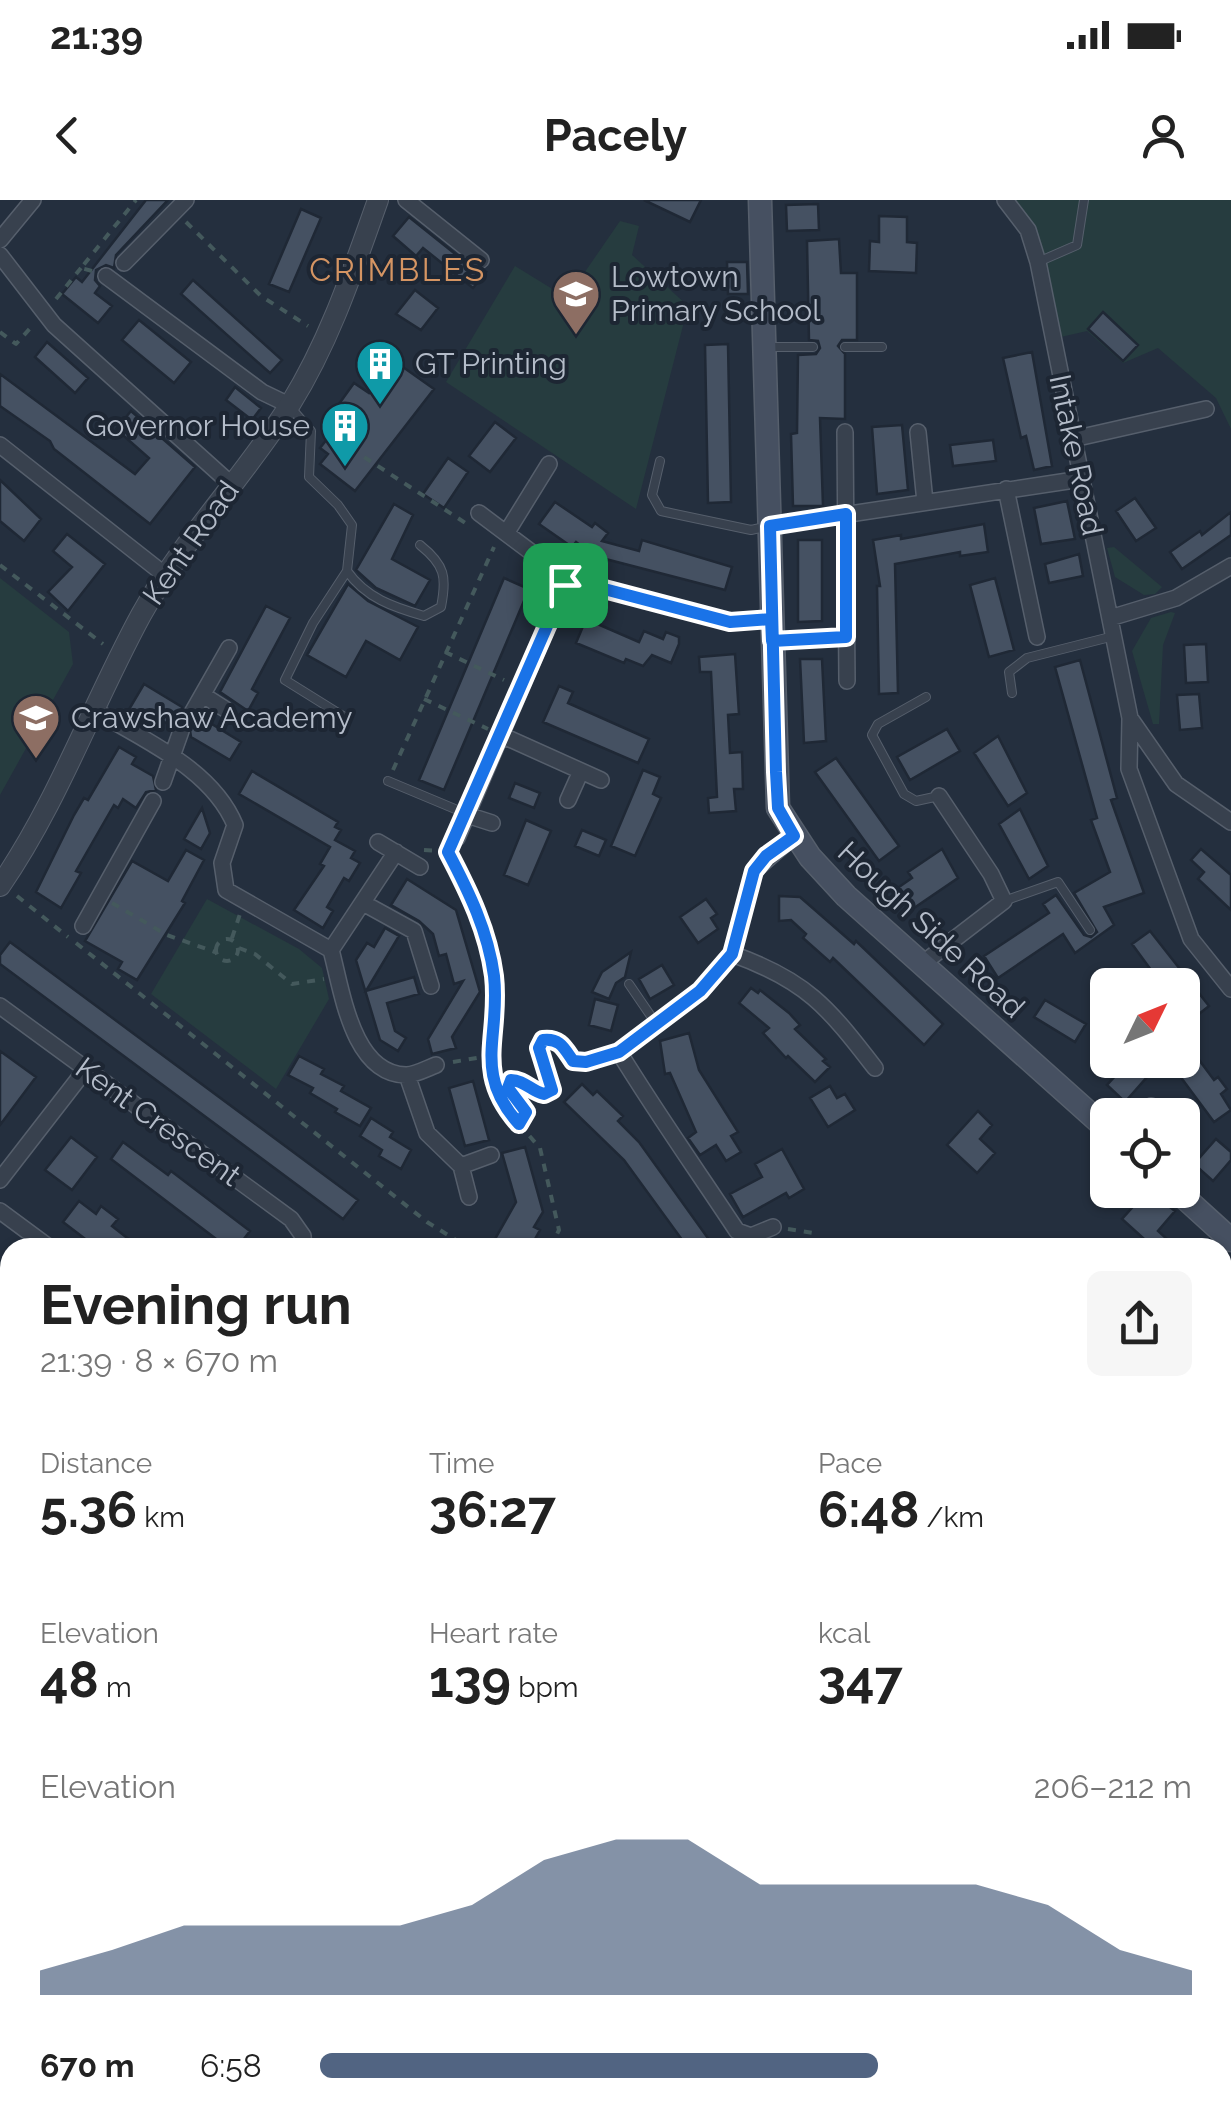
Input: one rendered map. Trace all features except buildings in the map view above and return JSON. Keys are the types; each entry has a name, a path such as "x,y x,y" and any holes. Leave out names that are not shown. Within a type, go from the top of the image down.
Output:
{"main road":[{"name":"Hough Side Road","path":"760,200 778,808 794,836 846,896 1090,1114"},
{"path":"1196,1208 1229,1238"}],"street":[{"path":"0,240 33,200"},
{"name":"Kent Road","path":"1,885 46,810 165,575 289,406 327,337 378,200"},
{"path":"406,200 481,260"},
{"name":"Intake Road","path":"1005,200 1028,230 1038,262 1130,718"},
{"path":"124,263 181,205"},
{"path":"0,254 54,325 232,485"},
{"path":"106,276 262,392 289,406"},
{"path":"1073,438 1206,409"},
{"path":"845,432 847,681"},
{"path":"918,432 925,502"},
{"path":"0,445 165,575"},
{"path":"507,532 549,464"},
{"path":"770,526 1081,479"},
{"path":"1006,490 1037,636"},
{"path":"479,513 555,570 565,585"},
{"path":"1110,618 1176,598 1231,566"},
{"path":"565,585 589,585 772,630 846,637"},
{"path":"456,838 565,585"},
{"path":"192,713 229,648"},
{"path":"203,695 225,708"},
{"path":"96,710 172,757 225,801 235,825 222,863 226,890 331,950 359,1046 380,1066 406,1075 436,1066"},
{"path":"1130,718 1176,784 1231,822"},
{"path":"1130,718 1130,769 1191,940 1231,989"},
{"path":"164,782 181,732"},
{"path":"501,735 600,780"},
{"path":"568,800 581,771"},
{"path":"922,964 1004,901 991,874 939,796"},
{"path":"83,926 153,800"},
{"path":"467,814 492,823"},
{"path":"586,1062 619,1052 700,991 732,954 754,871 766,856 794,836"},
{"path":"378,842 420,867"},
{"path":"331,950 396,852"},
{"path":"365,904 414,931 432,986"},
{"path":"732,954 778,970 814,995 875,1068"},
{"name":"Kent Crescent","path":"0,1006 290,1219 303,1238"},
{"path":"619,1052 676,1144 746,1238"},
{"path":"0,1180 86,1069"},
{"path":"406,1075 428,1133 461,1166 468,1196"},
{"path":"461,1166 491,1155"},
{"path":"0,1211 36,1238"},
{"path":"757,1238 774,1227"}],"lane":[{"path":"1038,262 1076,245 1084,200"},
{"path":"765,347 813,347"},
{"path":"845,347 882,347"},
{"path":"289,406 311,432 310,477 338,504 352,525 347,571 313,624 285,680 346,718"},
{"path":"660,461 652,495 655,504 668,515 751,530 770,526"},
{"path":"347,571 359,588 387,604 424,616 442,607 447,577 438,559 420,545"},
{"path":"1012,693 1009,672 1020,661 1114,636"},
{"path":"926,697 878,724 872,735 904,794 916,801 939,796"},
{"path":"388,781 467,814"},
{"path":"1004,901 1058,882 1090,930"},
{"path":"629,984 657,1024"}],"path":[{"path":"106,276 81,268 136,200"},
{"path":"181,205 261,296 327,337"},
{"path":"0,332 16,344 28,332"},
{"path":"289,406 395,480 470,526 479,513"},
{"path":"388,781 489,554 507,532"},
{"path":"0,565 120,658"},
{"path":"445,652 520,688"},
{"path":"424,700 501,735"},
{"path":"456,838 448,852 487,937 494,976 496,1012 488,1056 494,1089 540,1148 559,1230 555,1238"},
{"path":"1,885 427,1222 453,1238"},
{"path":"100,896 166,934 226,960 235,957 239,948"},
{"path":"232,939 244,900"},
{"path":"214,952 217,944 232,939"},
{"path":"232,939 292,984 338,976"},
{"path":"519,1124 526,1112 508,1088 511,1080 520,1080 534,1092 544,1094 552,1090 539,1048 543,1040 554,1039 573,1061 586,1062"},
{"path":"436,1066 488,1056"},
{"path":"774,1227 813,1233 815,1238"}],"green space":[{"path":"1005,200 1231,200 1231,429 1216,398 1158,348 1123,363 1087,331 1052,339 1038,262"},
{"name":"Lowtown Primary School","path":"620,221 639,226 632,255 688,306 636,509 446,382 515,266 567,298"},
{"path":"1114,547 1162,587 1155,594 1144,595 1115,577 1107,548"},
{"path":"0,578 69,632 73,664 0,795"},
{"path":"1175,613 1163,645 1159,724 1153,724 1132,651 1151,618"},
{"path":"207,899 299,949 322,968 329,999 276,1089 151,994"}],"place":[{"name":"Lowtown Primary School","path":"576,336"},
{"name":"GT Printing","path":"380,406"},
{"name":"Governor House","path":"345,468"},
{"name":"Crawshaw Academy","path":"36,760"}],"district":[{"name":"CRIMBLES","path":"398,270"}],"route":[{"path":"565,585 448,852 487,937 496,1012 488,1056 494,1089 519,1124 526,1112 508,1088 511,1080 520,1080 534,1092 544,1094 552,1090 552,1079 539,1048 543,1040 554,1039 562,1044 573,1061 586,1062 619,1052 700,991 732,954 754,871 766,856 794,836 778,808 773,706 771,619 770,526 846,514 846,637 772,641 771,619 730,622 589,585 565,585"}]}
